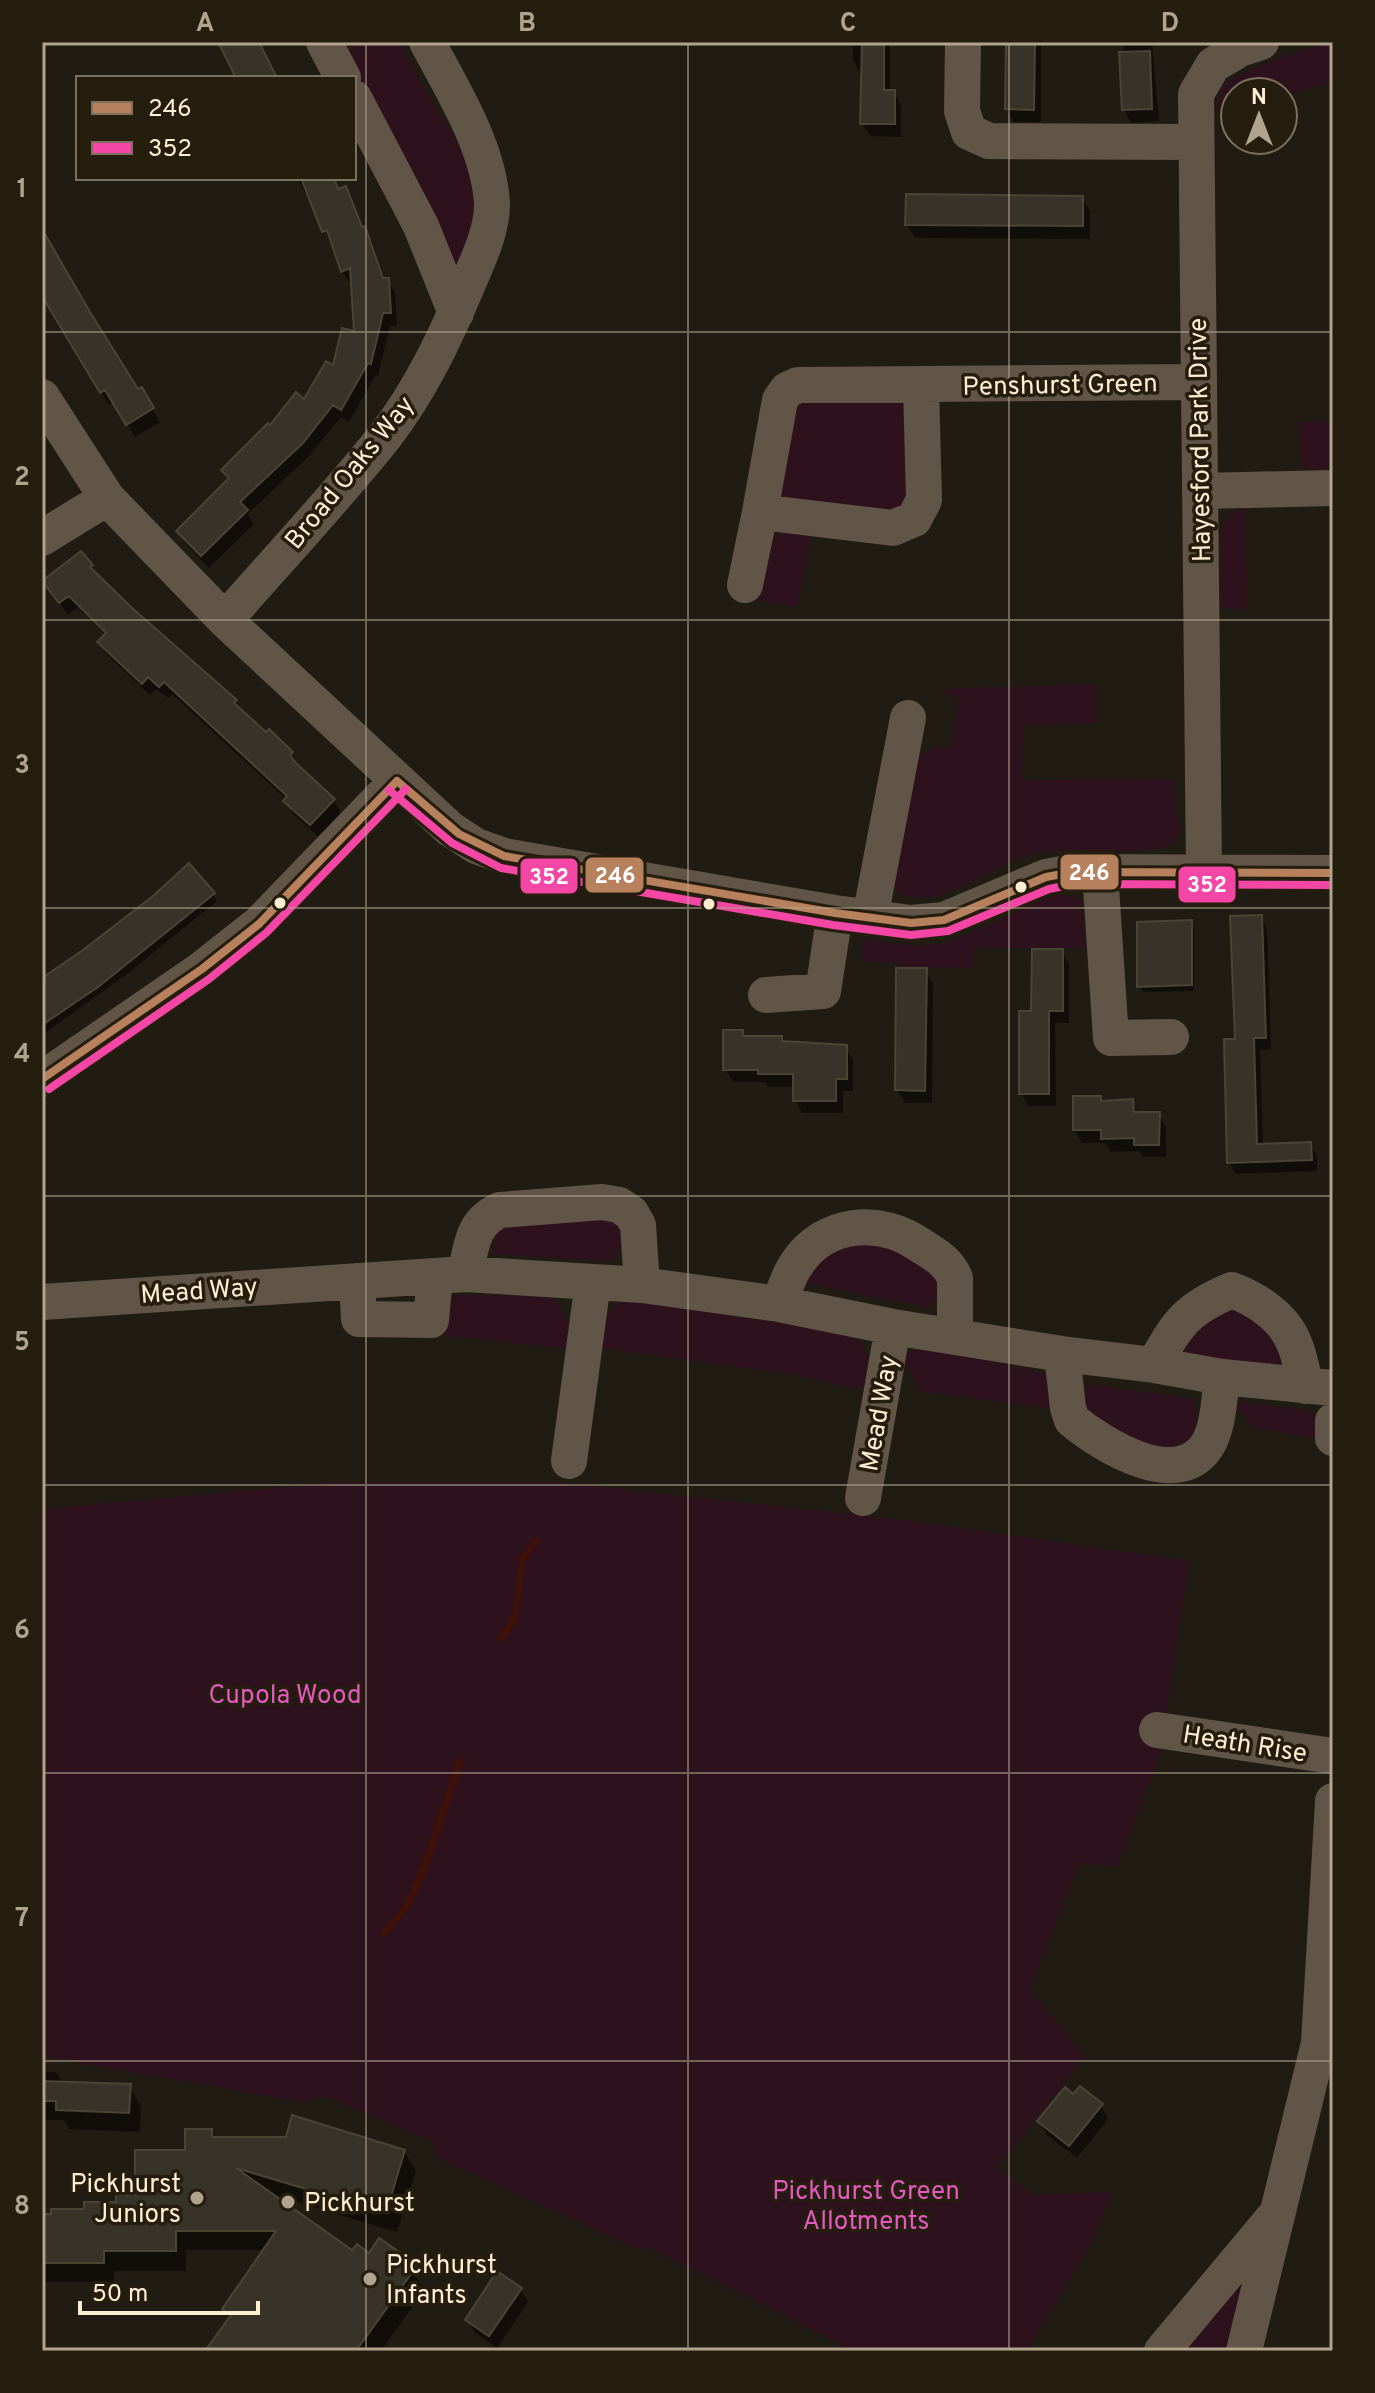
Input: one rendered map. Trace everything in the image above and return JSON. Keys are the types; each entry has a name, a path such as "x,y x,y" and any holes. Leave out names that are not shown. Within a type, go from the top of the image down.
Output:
{"street":[{"path":"324,42 342,76"},
{"name":"Broad Oaks Way","path":"225,620 386,435 422,381 482,251 492,208 488,169 427,42"},
{"path":"963,42 962,111 969,132 989,141 1195,142"},
{"name":"Hayesford Park Drive","path":"1204,873 1196,94 1213,65 1240,49 1261,42"},
{"path":"356,102 421,226 456,313"},
{"name":"Penshurst Green","path":"745,585 780,400 787,390 798,385 1198,382"},
{"path":"760,512 893,528 914,519 924,500 921,386"},
{"path":"42,397 107,498 225,620 450,829 476,846 504,856 853,916 911,923 944,920 1046,877 1073,872 1333,873"},
{"path":"1200,491 1333,488"},
{"path":"42,538 107,498"},
{"path":"766,995 833,992 908,718"},
{"path":"42,1079 202,969 259,924 397,781"},
{"path":"1100,872 1111,1038 1171,1037"},
{"path":"450,1275 487,1216 500,1210 602,1202 619,1205 631,1213 638,1225 642,1285"},
{"path":"779,1304 795,1265 814,1244 835,1233 865,1225 883,1227 910,1238 946,1262 955,1278 955,1335"},
{"name":"Mead Way","path":"42,1302 450,1275 642,1285 779,1304 893,1327 1062,1354 1222,1377 1320,1387"},
{"path":"569,1461 593,1282"},
{"name":"Mead Way","path":"1154,1365 1178,1323 1204,1301 1232,1290 1254,1298 1285,1329 1320,1387"},
{"name":"Mead Way","path":"863,1498 893,1327"},
{"path":"1062,1354 1072,1420 1142,1462 1159,1466 1179,1464 1196,1457 1208,1445 1215,1427 1222,1377"},
{"path":"1333,1421 1333,1438"},
{"name":"Heath Rise","path":"1157,1730 1333,1756"},
{"path":"1244,2351 1326,2044 1333,1801"},
{"path":"1162,2351 1280,2210"}],"green space":[{"path":"341,42 400,42 420,82 465,155 480,211 462,268 451,261 396,145"},
{"path":"1333,42 1333,81 1299,92 1299,76 1237,76 1276,59"},
{"path":"906,402 915,496 902,515 781,500 774,479 791,403"},
{"path":"1333,421 1333,469 1301,469 1299,422"},
{"path":"1245,507 1247,609 1221,609 1221,530 1230,515"},
{"path":"781,533 812,534 797,607 760,601 771,541"},
{"path":"1097,684 1098,723 1023,725 1022,780 1173,779 1175,815 1181,824 1174,841 1144,850 1039,852 948,892 929,897 911,897 895,890 893,882 916,758 934,747 950,749 959,699 944,695 945,689"},
{"path":"1068,895 1082,902 1085,948 973,948 973,968 898,967 897,963 862,962 863,939 918,945 952,941 1050,896"},
{"path":"624,1219 622,1243 609,1261 492,1254 498,1229 507,1220"},
{"path":"842,1242 875,1242 939,1271 939,1299 927,1307 804,1283 815,1258"},
{"path":"454,1295 552,1296 570,1324 568,1349 443,1335"},
{"path":"622,1299 854,1335 868,1356 864,1390 797,1375 601,1348 599,1324"},
{"path":"1230,1308 1262,1324 1277,1340 1282,1361 1280,1374 1180,1355 1183,1334"},
{"path":"921,1346 1047,1374 1072,1411 920,1391 903,1358"},
{"path":"1089,1384 1193,1399 1196,1419 1188,1443 1184,1449 1158,1453 1101,1427 1076,1397"},
{"path":"1232,1401 1312,1411 1333,1441 1253,1428"},
{"path":"340,1482 555,1482 920,1522 1189,1561 1161,1752 1117,1867 1079,1862 1030,1990 1085,2057 997,2167 1030,2194 1113,2192 1087,2250 1027,2351 853,2351 645,2246 637,2249 438,2158 432,2141 324,2096 299,2102 42,2056 42,1509"},
{"path":"1253,2260 1232,2351 1180,2351"}],"building":[{"path":"218,42 259,42 276,76 235,76"},
{"path":"862,42 884,42 884,90 895,90 895,124 860,124"},
{"path":"1006,42 1035,42 1034,110 1005,109"},
{"path":"1150,51 1152,109 1122,110 1119,52"},
{"path":"302,180 335,180 338,189 346,186 362,227 365,226 383,278 389,278 391,313 383,313 371,364 368,363 341,410 333,405 303,443 240,502 248,510 201,556 176,531 229,478 221,470 268,423 270,425 296,392 304,399 326,361 333,365 342,328 354,331 350,268 341,272 327,230 322,232"},
{"path":"906,194 1083,196 1083,226 905,225"},
{"path":"42,229 138,389 142,387 154,408 126,425 105,390 100,393 42,296"},
{"path":"81,551 93,565 90,567 237,700 234,703 266,732 269,729 293,752 290,755 296,763 335,799 310,825 283,801 287,796 164,682 159,687 148,677 142,684 97,642 106,633 69,596 59,603 42,581"},
{"path":"189,863 215,893 98,987 42,1025 42,978 153,896"},
{"path":"1262,915 1266,1038 1254,1038 1257,1144 1311,1142 1312,1160 1227,1163 1224,1039 1235,1039 1230,916"},
{"path":"1192,920 1192,985 1137,987 1137,922"},
{"path":"1032,949 1063,949 1063,1011 1049,1011 1049,1094 1019,1094 1019,1011 1031,1011"},
{"path":"896,968 927,968 925,1091 895,1090"},
{"path":"723,1030 743,1030 743,1036 782,1036 782,1041 847,1045 847,1079 836,1079 836,1101 793,1101 793,1074 723,1070"},
{"path":"1073,1096 1101,1096 1101,1101 1133,1099 1134,1112 1160,1112 1159,1145 1134,1145 1134,1138 1101,1139 1101,1130 1073,1130"},
{"path":"42,2081 131,2084 129,2113 56,2110 56,2101 42,2101"},
{"path":"1080,2086 1103,2104 1069,2146 1037,2121 1065,2087 1073,2094"},
{"path":"292,2115 405,2150 386,2213 236,2168 352,2250 357,2244 369,2253 379,2238 411,2260 408,2265 414,2270 356,2351 205,2351 231,2315 222,2309 276,2231 176,2231 176,2251 104,2251 104,2263 42,2263 42,2214 51,2214 51,2209 84,2209 84,2202 116,2202 116,2195 135,2195 135,2150 185,2150 185,2129 212,2129 212,2137 286,2137"},
{"path":"497,2271 522,2288 489,2336 465,2320"}],"waterway":[{"path":"501,1639 516,1615 522,1559 536,1541"},
{"path":"384,1933 406,1907 424,1869 460,1761"}],"transit line":[{"name":"246","path":"397,781 459,834 504,856 835,913 911,923 944,920 1046,877 1073,872 1333,873"},
{"name":"246","path":"42,1079 202,969 259,924 397,781"},
{"name":"352","path":"49,1089 209,979 266,933 406,789"},
{"name":"352","path":"389,790 452,843 501,868 833,925 911,935 948,931 1049,889 1074,884 1333,885"}],"place":[{"name":"Pickhurst Juniors","path":"197,2198"},
{"name":"Pickhurst","path":"288,2202"},
{"name":"Pickhurst Infants","path":"370,2279"}],"park label":[{"name":"Cupola Wood","path":"285,1694"},
{"name":"Pickhurst Green Allotments","path":"866,2205"}]}
